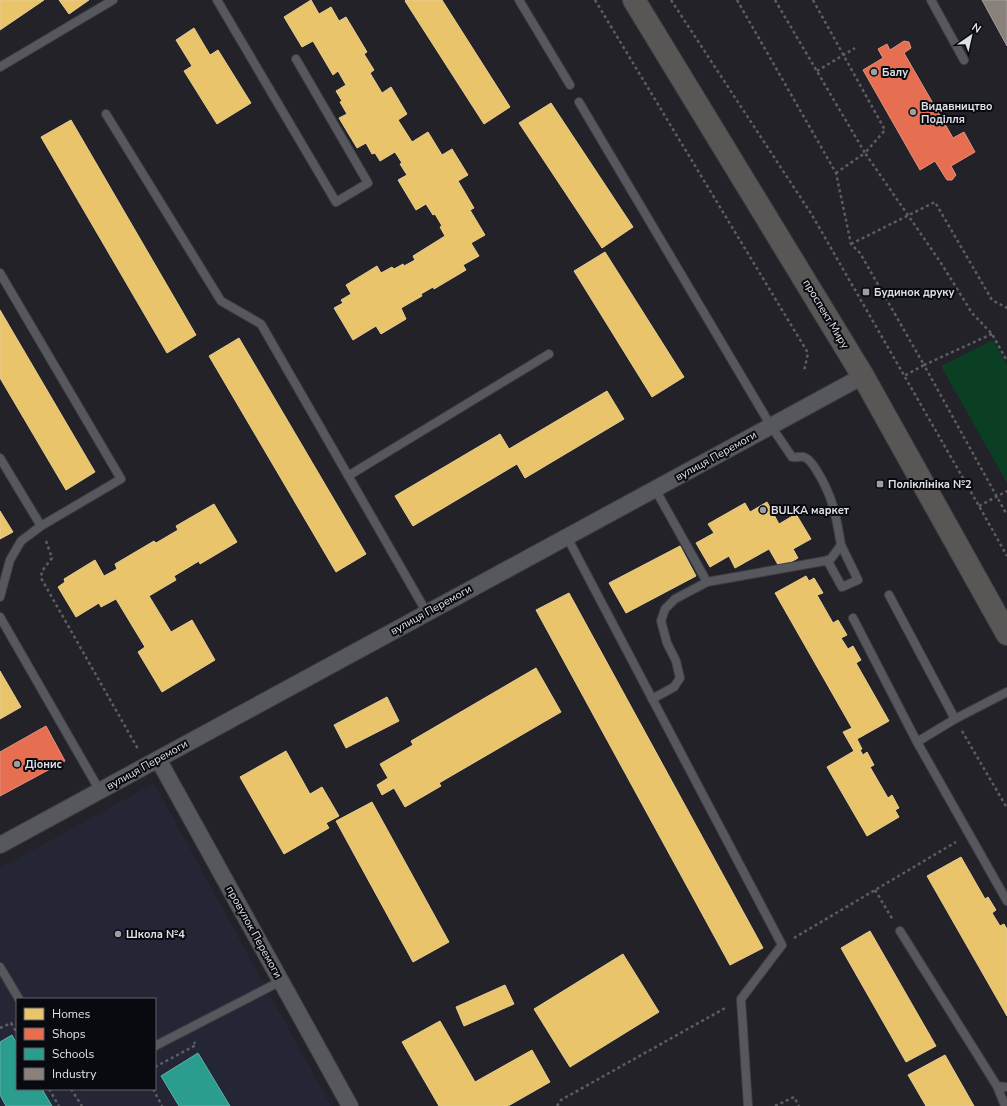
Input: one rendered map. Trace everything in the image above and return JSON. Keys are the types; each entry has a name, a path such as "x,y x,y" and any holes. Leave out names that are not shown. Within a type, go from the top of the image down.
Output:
{"main road":[{"name":"проспект Миру","path":"634,0 863,376 1007,634"}],"street":[{"name":"вулиця Перемоги","path":"0,845 863,376"},
{"name":"провулок Перемоги","path":"153,762 281,981 350,1106"}],"lane":[{"path":"0,67 113,0"},
{"path":"217,0 336,202 368,182 296,59"},
{"path":"519,0 570,85"},
{"path":"931,0 964,60"},
{"path":"579,102 771,426 792,457 804,457 811,462 821,478 831,498 837,518 841,545 858,580 842,587 827,560"},
{"path":"106,114 221,301 261,324 427,613"},
{"path":"0,273 121,479 41,526 21,541 10,560 0,597"},
{"path":"348,476 549,354"},
{"path":"0,458 41,526"},
{"path":"655,489 707,582"},
{"path":"567,537 782,945 741,999 748,1106"},
{"path":"652,699 674,688 680,678 676,661 667,643 661,621 664,609 675,599 707,582 827,560 834,555 841,545"},
{"path":"889,595 955,719"},
{"path":"0,617 100,791"},
{"path":"853,618 917,742 1007,901"},
{"path":"917,742 955,719 1007,692"},
{"path":"900,931 997,1086 1006,1106"},
{"path":"0,967 18,998"},
{"path":"156,1045 281,981"},
{"path":"997,1086 1007,1087"}],"path":[{"path":"595,0 808,353 804,372"},
{"path":"671,0 812,215 1007,556"},
{"path":"737,0 836,172 850,244 860,253 1007,515"},
{"path":"775,0 865,153 941,263 972,313 992,334 1007,361"},
{"path":"813,0 885,130 865,153 836,172"},
{"path":"817,71 855,48"},
{"path":"850,244 935,202 992,300 1007,308"},
{"path":"904,376 924,365 992,334"},
{"path":"979,506 1007,491"},
{"path":"41,526 52,558 42,571 41,578 153,762"},
{"path":"955,719 1007,808"},
{"path":"782,945 969,834"},
{"path":"874,890 900,931"},
{"path":"557,1106 561,1100 741,999"},
{"path":"0,1028 11,1023 16,1031"},
{"path":"156,1066 196,1045"},
{"path":"50,1090 59,1106"},
{"path":"72,1090 82,1106"},
{"path":"154,1090 162,1106"},
{"path":"775,1106 794,1097 799,1106"},
{"path":"561,1100 561,1106"}],"shaded area":[{"name":"Школа №4","path":"154,783 331,1106 0,1106 0,868"}],"green space":[{"path":"993,340 1007,365 1007,483 941,366"}],"building: Homes":[{"path":"0,0 44,0 0,30"},
{"path":"59,0 89,0 69,14"},
{"path":"311,0 319,14 331,7 339,21 346,17 367,52 364,54 374,70 370,73 382,93 391,87 407,114 398,120 412,142 428,132 442,155 452,149 468,175 458,181 474,208 470,210 485,235 471,243 479,256 463,265 466,270 434,289 433,287 421,294 422,296 401,308 406,319 381,334 376,326 353,340 334,308 343,303 341,300 351,294 346,285 377,266 381,273 392,267 394,269 403,264 404,266 415,260 413,256 445,236 440,227 442,226 435,214 433,215 426,204 416,210 398,180 407,175 395,152 380,161 375,153 372,154 366,143 357,148 339,118 347,114 336,91 346,85 338,71 333,75 313,41 302,47 284,17"},
{"path":"442,0 510,107 484,124 405,1"},
{"path":"194,28 210,55 218,50 251,103 217,124 184,71 192,66 176,40"},
{"path":"551,103 633,227 602,248 519,123"},
{"path":"71,120 196,335 167,353 41,137"},
{"path":"605,252 684,377 652,397 574,271"},
{"path":"0,310 95,472 66,490 0,378"},
{"path":"239,338 366,554 336,572 209,356"},
{"path":"607,391 624,419 525,478 517,464 413,526 395,496 500,434 509,449"},
{"path":"767,502 779,524 796,514 811,539 793,549 798,558 780,568 769,549 735,568 729,556 710,567 696,543 714,533 708,524 745,503 750,512"},
{"path":"214,504 237,542 200,564 199,561 174,576 176,580 149,596 171,632 192,620 215,660 162,692 138,652 145,647 116,599 101,607 99,603 76,617 58,587 65,582 64,579 95,560 104,576 117,569 115,564 154,541 156,543 178,530 176,526"},
{"path":"0,511 13,532 0,539"},
{"path":"680,546 696,576 626,613 609,583"},
{"path":"806,576 809,581 814,578 823,593 817,595 833,623 838,620 847,635 841,638 848,649 853,646 861,660 856,663 889,721 857,739 863,755 867,752 874,765 870,767 888,798 892,795 899,808 895,810 899,817 867,836 827,767 854,751 843,732 852,728 775,593"},
{"path":"569,593 763,948 730,965 536,610"},
{"path":"536,668 561,712 439,783 441,786 405,807 394,788 382,795 377,785 388,778 380,764 413,745 411,741"},
{"path":"0,671 21,707 0,719"},
{"path":"387,697 399,721 346,748 334,725"},
{"path":"286,751 310,794 322,787 339,816 326,823 329,828 284,854 240,777"},
{"path":"372,802 449,942 413,962 336,821"},
{"path":"961,857 985,899 988,897 996,910 992,913 1000,926 1004,924 1007,929 1007,1016 927,876"},
{"path":"870,931 936,1046 906,1062 841,948"},
{"path":"623,954 659,1012 570,1067 534,1009"},
{"path":"505,985 514,1004 464,1026 456,1007"},
{"path":"440,1021 475,1082 532,1050 550,1082 508,1106 439,1106 402,1042"},
{"path":"945,1055 974,1106 926,1106 908,1075"}],"building: Shops":[{"path":"904,41 909,42 911,48 904,53 953,138 964,132 975,152 951,166 956,175 952,180 947,180 935,161 920,170 863,70 883,58 878,49 887,44 890,50"},
{"path":"46,726 65,761 0,796 0,752"}],"building: Schools":[{"path":"12,1035 16,1042 16,1090 43,1090 52,1106 6,1106 0,1095 0,1042"},
{"path":"198,1053 230,1106 179,1106 161,1076"}],"building: Industry":[{"path":"982,0 1007,0 1007,46"}],"place":[{"name":"Балу","path":"874,72"},
{"name":"Видавництво Поділля","path":"913,112"},
{"name":"Будинок друку","path":"866,292"},
{"name":"Поліклініка №2","path":"880,484"},
{"name":"BULKA маркет","path":"763,510"},
{"name":"Діонис","path":"17,764"},
{"name":"Школа №4","path":"118,934"}]}
